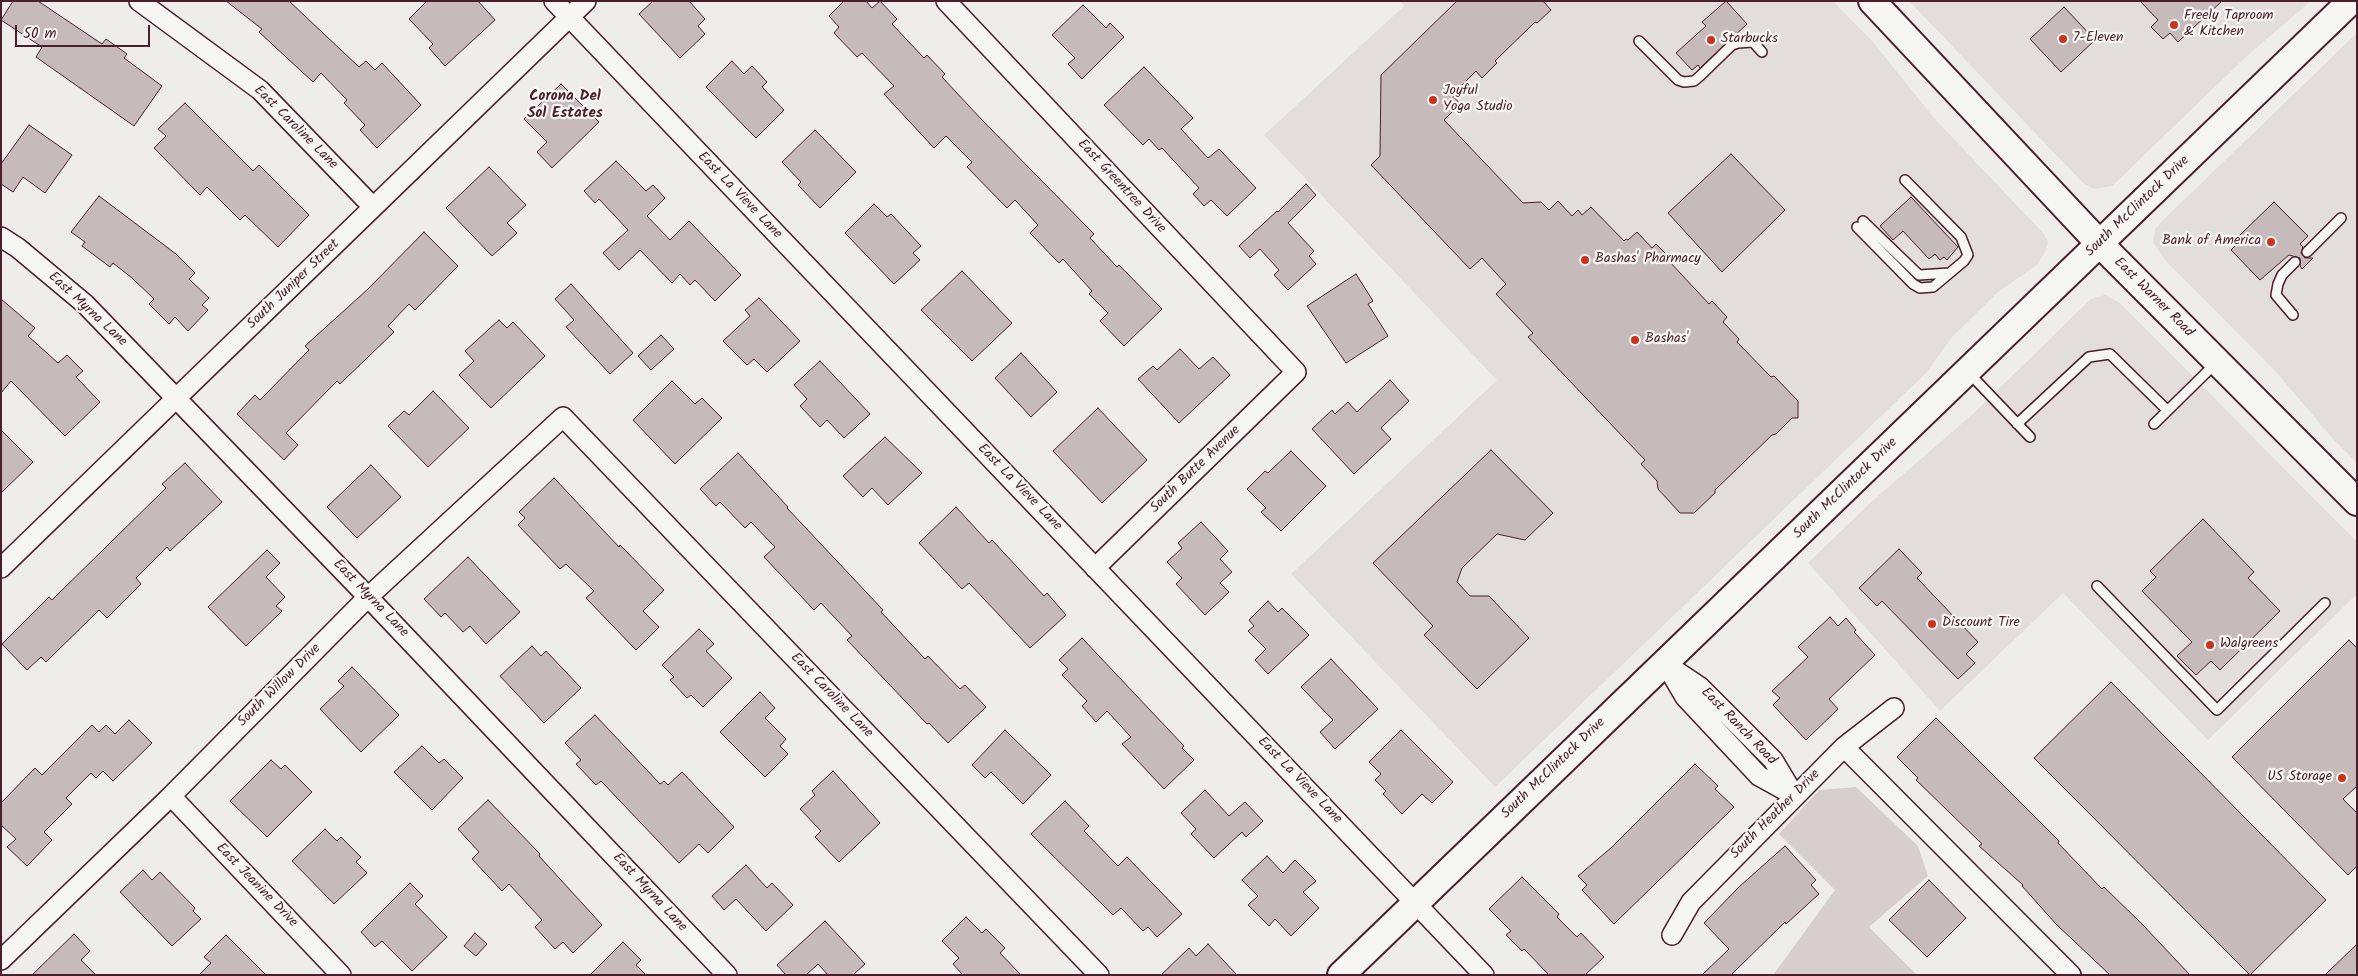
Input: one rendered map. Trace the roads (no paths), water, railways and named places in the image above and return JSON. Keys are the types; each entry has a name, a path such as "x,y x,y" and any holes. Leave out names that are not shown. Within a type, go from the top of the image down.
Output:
{"main road":[{"name":"East Warner Road","path":"1872,1 2100,244 2357,502"},
{"name":"South McClintock Drive","path":"1341,975 2351,1"}],"street":[{"name":"East Caroline Lane","path":"139,1 260,90 372,207"},
{"name":"East La Vieve Lane","path":"554,1 1484,975"},
{"name":"South Juniper Street","path":"1,568 586,1"},
{"name":"East Greentree Drive","path":"946,1 1296,372"},
{"name":"East Myrna Lane","path":"1,236 85,304 368,597 726,975"},
{"name":"South Butte Avenue","path":"1095,568 1296,372"},
{"name":"East Caroline Lane","path":"563,417 1088,971"},
{"name":"South Willow Drive","path":"1,960 171,796 368,597 563,417"},
{"name":"East Ranch Road","path":"1665,663 1700,687 1773,760 1795,796"},
{"name":"South Heather Drive","path":"1672,935 1690,902 1844,747 1894,708"},
{"path":"1844,747 2072,975"},
{"name":"East Jeanine Drive","path":"171,796 341,975"}],"lane":[{"path":"1639,41 1678,80 1684,82 1694,81 1738,42 1753,42 1762,52"},
{"path":"1906,180 1962,237 1967,246 1968,255 1949,273 1933,287 1920,288 1913,284 1860,224 1919,274 1949,273"},
{"path":"2307,252 2341,218"},
{"path":"2293,315 2276,295 2282,275 2295,262"},
{"path":"2017,424 2089,357 2110,354 2167,410"},
{"path":"2154,424 2217,362"},
{"path":"1968,372 2030,437"},
{"path":"2097,586 2217,710 2325,603"}],"place":[{"name":"Freely Taproom & Kitchen","path":"2174,25"},
{"name":"7-Eleven","path":"2063,39"},
{"name":"Starbucks","path":"1711,40"},
{"name":"Joyful Yoga Studio","path":"1433,100"},
{"name":"Bank of America","path":"2271,242"},
{"name":"Bashas' Pharmacy","path":"1585,260"},
{"name":"Bashas'","path":"1635,340"},
{"name":"Discount Tire","path":"1932,624"},
{"name":"Walgreens","path":"2210,645"},
{"name":"US Storage","path":"2342,778"}],"district":[{"name":"Corona Del Sol Estates","path":"565,106"}]}
